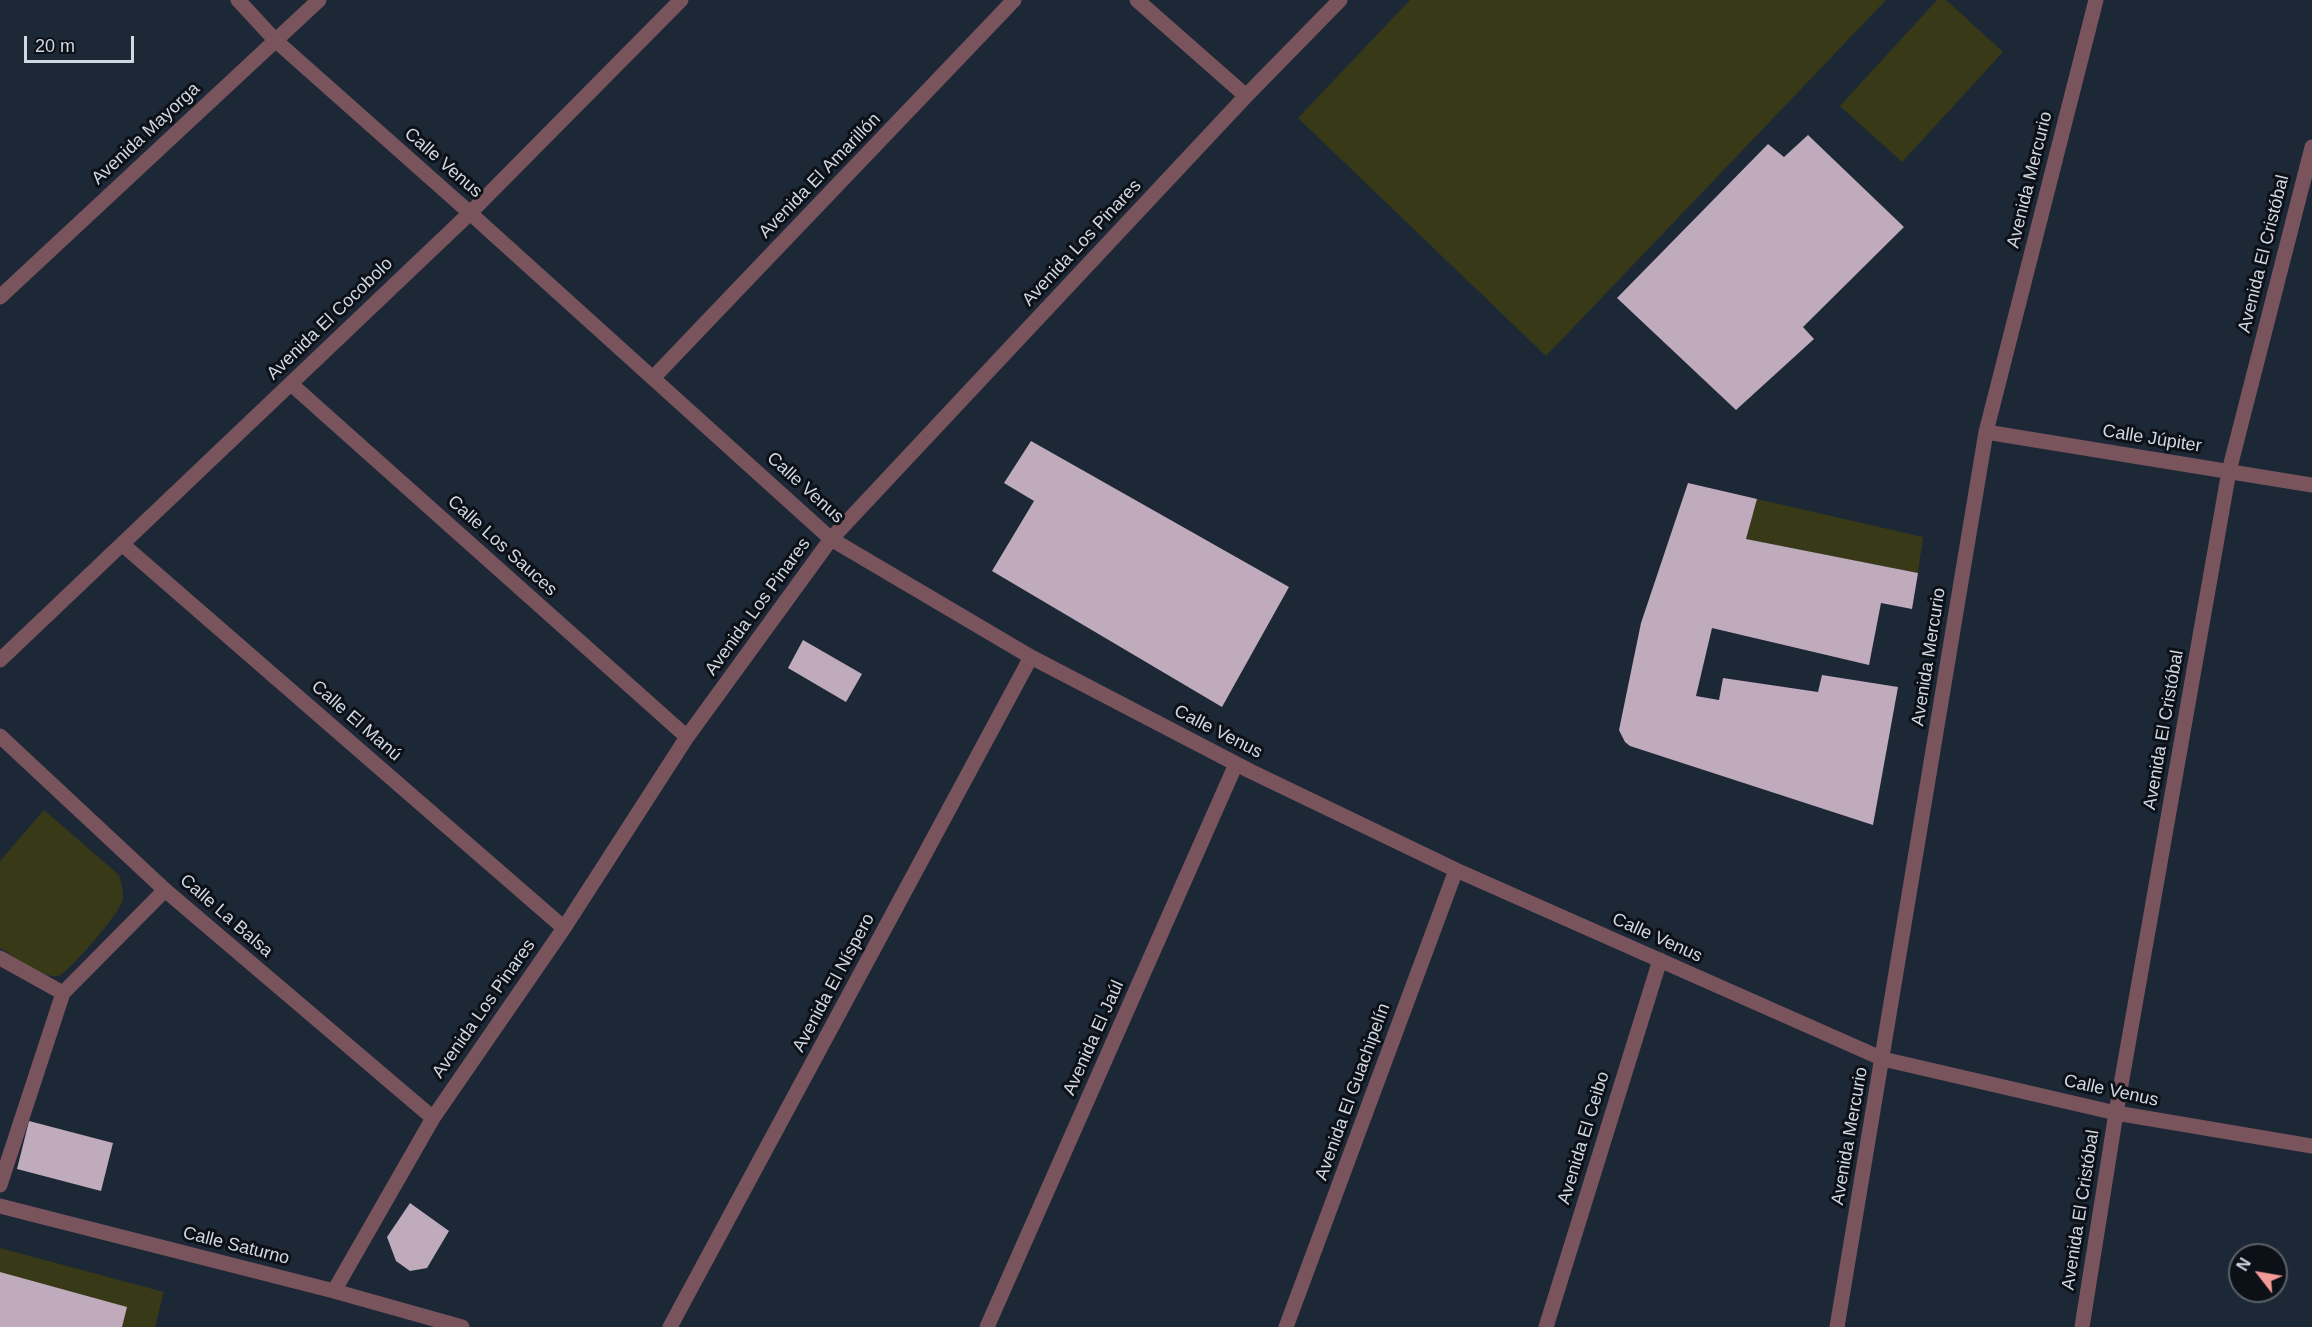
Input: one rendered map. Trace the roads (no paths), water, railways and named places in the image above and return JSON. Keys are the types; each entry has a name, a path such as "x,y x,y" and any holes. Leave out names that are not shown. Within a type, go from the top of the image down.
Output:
{"street":[{"name":"Calle Venus","path":"238,0 275,40 831,539 1031,657 1236,764 1456,870 1883,1059 2116,1113 2312,1146"},
{"name":"Avenida Mayorga","path":"0,297 319,0"},
{"name":"Avenida El Cocobolo","path":"0,660 470,213 681,0"},
{"name":"Avenida El Amarillón","path":"653,378 1014,0"},
{"path":"1137,0 1246,96"},
{"name":"Avenida Los Pinares","path":"334,1291 433,1118 564,928 687,738 831,539 1246,96 1340,0"},
{"name":"Avenida Mercurio","path":"1837,1327 1986,432 2096,0"},
{"name":"Avenida El Cristóbal","path":"2082,1327 2116,1113 2229,471 2312,147"},
{"name":"Calle Los Sauces","path":"291,384 687,738"},
{"name":"Calle Júpiter","path":"1986,432 2312,485"},
{"name":"Calle El Manú","path":"122,544 564,928"},
{"name":"Avenida El Níspero","path":"670,1327 1031,657"},
{"name":"Calle La Balsa","path":"0,736 165,890 433,1118"},
{"name":"Avenida El Jaúl","path":"987,1327 1236,764"},
{"name":"Avenida El Guachipelín","path":"1286,1327 1456,870"},
{"path":"0,1185 63,993 165,890"},
{"path":"0,958 63,993"},
{"name":"Avenida El Ceibo","path":"1546,1327 1660,960"},
{"name":"Calle Saturno","path":"0,1206 334,1291 462,1327"}]}
